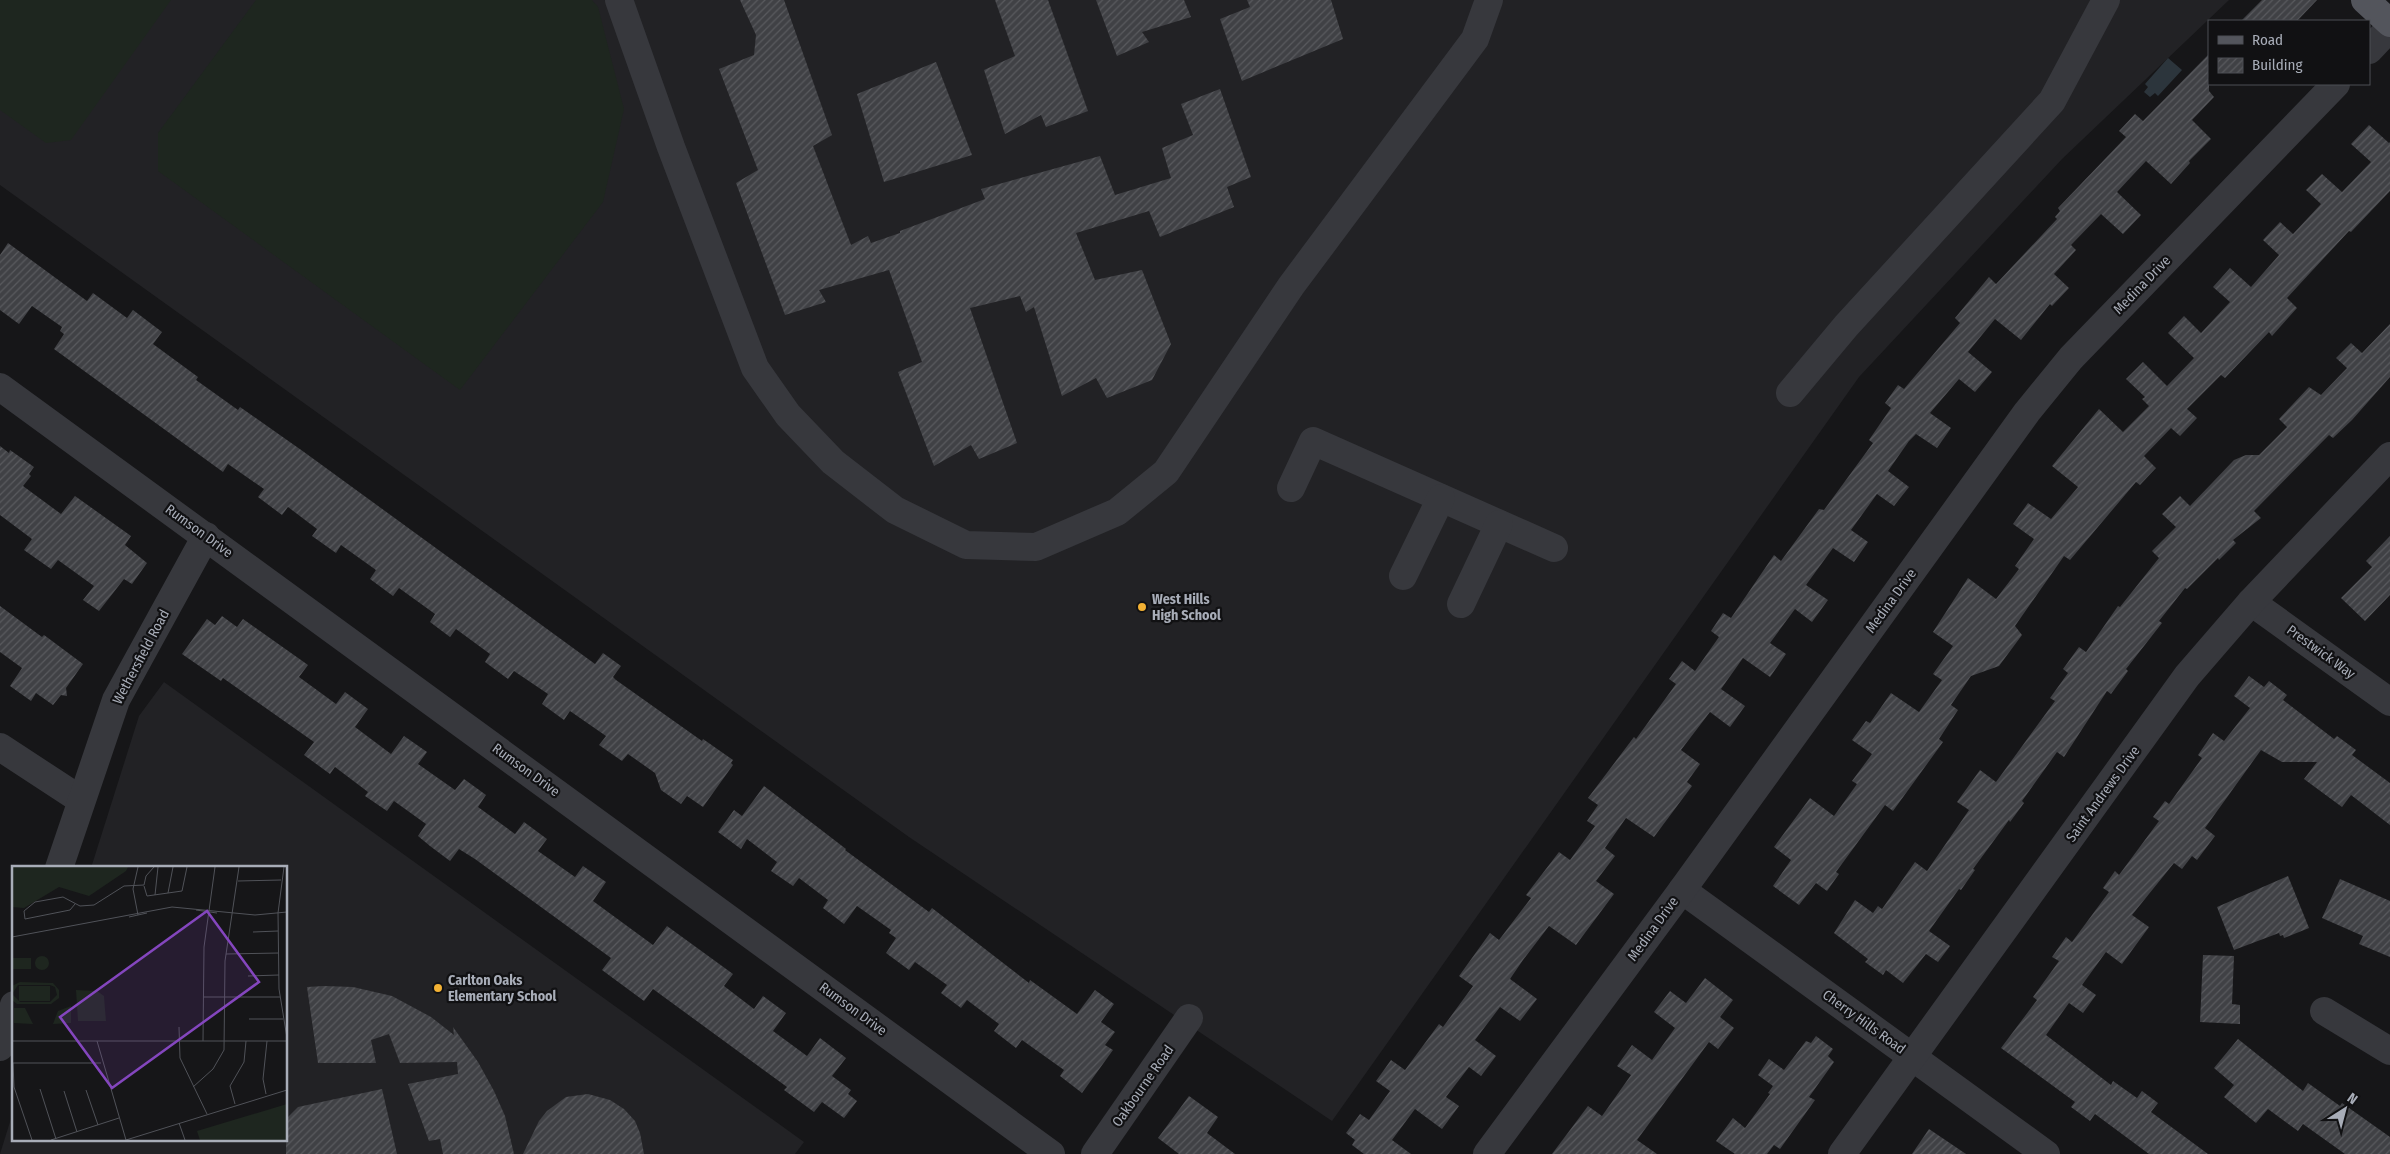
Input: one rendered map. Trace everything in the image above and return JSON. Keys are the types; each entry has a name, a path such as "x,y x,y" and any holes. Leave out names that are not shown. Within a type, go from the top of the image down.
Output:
{"main road":[{"path":"2365,0 2390,23"}],"street":[{"path":"619,0 671,147 755,368 788,415 833,462 895,510 966,545 1036,547 1117,512 1166,472 1291,286 1475,39 1489,0"},
{"path":"1790,393 1846,326 2052,101 2106,0"},
{"path":"2370,49 2390,28"},
{"name":"Medina Drive","path":"1488,1154 2046,389 2071,358 2335,85"},
{"name":"Rumson Drive","path":"0,387 1051,1154"},
{"path":"1291,488 1313,441 1554,548"},
{"name":"Saint Andrews Drive","path":"1842,1154 2187,676 2251,602 2390,456"},
{"path":"1403,576 1441,498"},
{"path":"1461,604 1498,524"},
{"name":"Wethersfield Road","path":"60,866 116,700 206,536"},
{"name":"Prestwick Way","path":"2251,602 2390,702"},
{"path":"0,747 81,800"},
{"name":"Cherry Hills Road","path":"1682,890 2046,1154"},
{"path":"0,1047 12,1011"},
{"path":"2324,1011 2390,1051"},
{"name":"Oakbourne Road","path":"1095,1154 1189,1018"}],"shaded area":[{"name":"West Hills High School","path":"0,0 2229,0 2062,159 1859,377 1332,1121 909,837 0,185"},
{"path":"0,0 171,0 71,140 46,143 0,110"},
{"path":"256,0 592,0 598,7 624,109 603,202 460,390 158,171 158,133"},
{"path":"2168,58 2182,70 2158,96 2155,93 2150,97 2144,92 2148,87 2145,84"},
{"name":"Carlton Oaks Elementary School","path":"164,682 804,1142 795,1154 0,1154 12,1115 12,1142 288,1142 288,866 92,866 139,716"}],"building":[{"path":"740,0 784,0 832,135 813,146 851,245 868,236 871,243 985,199 981,189 1100,156 1115,195 1171,178 1162,148 1193,135 1181,104 1220,89 1251,177 1227,187 1234,207 1160,237 1149,211 1076,233 1095,280 1142,270 1171,344 1152,380 1107,398 1096,378 1062,396 1034,307 1026,312 1020,296 970,308 1017,443 979,459 971,445 934,466 898,372 922,362 889,270 819,290 826,302 785,315 736,183 758,170 719,69 754,55 756,35"},
{"path":"995,0 1048,0 1088,111 1046,127 1041,115 1005,134 984,70 1015,56"},
{"path":"1096,0 1184,0 1191,17 1142,32 1149,42 1117,56"},
{"path":"1247,0 1331,0 1343,39 1242,81 1220,19 1250,7"},
{"path":"2262,0 2317,0 2298,20 2242,20"},
{"path":"2208,55 2208,85 2209,91 2214,97 2192,120 2211,139 2189,161 2190,163 2171,184 2146,161 2117,192 2141,215 2123,234 2101,214 2071,245 2076,250 2054,274 2069,288 2052,306 2050,304 2021,340 1995,319 1968,352 1992,372 1975,392 1959,379 1930,413 1951,428 1937,448 1916,434 1909,441 1888,471 1909,487 1894,506 1877,494 1851,530 1868,542 1854,562 1833,548 1806,585 1828,600 1812,622 1795,609 1770,643 1786,654 1770,677 1743,658 1721,689 1745,706 1730,727 1710,712 1681,750 1700,764 1687,782 1692,786 1654,837 1626,818 1605,848 1615,856 1596,881 1614,894 1576,945 1549,926 1523,960 1510,979 1537,999 1520,1021 1500,1007 1475,1040 1496,1056 1481,1076 1469,1067 1446,1097 1459,1106 1442,1129 1415,1109 1392,1140 1411,1154 1364,1154 1352,1145 1355,1140 1346,1133 1360,1114 1369,1120 1390,1091 1376,1081 1391,1060 1405,1070 1439,1024 1443,1027 1473,986 1459,976 1490,933 1499,940 1531,898 1526,895 1559,852 1570,860 1595,826 1587,821 1598,805 1588,798 1634,737 1636,739 1676,684 1669,679 1682,661 1695,671 1719,637 1711,631 1723,613 1731,618 1774,555 1781,561 1819,509 1824,510 1873,443 1869,440 1891,408 1885,403 1898,385 1904,389 1960,323 1955,318 1989,277 1996,284 2057,219 2055,217 2060,211 2058,208 2126,137 2119,131 2135,114 2143,121"},
{"path":"936,62 972,155 884,182 857,94"},
{"path":"2369,125 2390,142 2390,191 2351,232 2349,231 2287,298 2297,308 2272,336 2269,332 2225,378 2221,375 2187,409 2197,418 2180,436 2171,428 2144,456 2156,468 2140,485 2136,482 2070,560 2064,556 2015,626 2022,635 1999,666 1971,676 1951,705 1958,710 1939,739 1943,742 1893,811 1885,805 1836,872 1839,874 1827,891 1816,883 1799,905 1773,886 1791,860 1774,847 1810,798 1834,816 1857,784 1852,781 1872,754 1852,740 1866,721 1870,723 1891,693 1919,712 1942,680 1933,674 1953,646 1933,632 1968,578 1996,599 2019,569 2015,566 2034,539 2013,524 2028,503 2051,519 2078,487 2052,466 2099,409 2123,432 2149,406 2142,399 2145,397 2126,379 2143,362 2167,386 2194,358 2168,333 2184,316 2201,333 2230,302 2213,287 2230,268 2251,287 2279,255 2263,240 2280,222 2293,234 2321,204 2306,190 2322,174 2342,192 2371,162 2351,144"},
{"path":"8,243 87,301 93,293 127,318 133,310 162,332 153,344 198,377 196,380 238,410 240,407 304,452 595,664 603,653 621,666 613,677 616,680 702,741 703,739 733,760 731,763 733,765 703,807 687,796 681,804 661,790 655,773 628,754 622,761 599,745 606,736 570,711 564,720 542,704 548,694 514,671 508,679 485,662 490,654 456,629 450,637 430,622 435,614 399,588 393,596 370,579 376,570 341,545 336,553 312,536 317,529 288,507 282,515 258,497 264,489 228,464 223,472 54,349 64,334 60,331 62,327 32,306 19,324 0,310 0,255"},
{"path":"2390,324 2390,377 2352,420 2333,438 2329,435 2254,511 2261,518 2233,540 2236,543 2219,560 2218,558 2187,589 2185,588 2159,621 2162,623 2126,669 2128,671 2111,694 2107,691 2064,757 2057,752 2022,801 2024,803 2010,822 2009,820 1973,869 1975,870 1961,890 1959,889 1929,931 1950,946 1938,962 1926,954 1903,983 1886,970 1883,975 1865,962 1868,959 1834,933 1855,900 1873,913 1878,906 1882,909 1915,862 1927,871 1969,810 1957,802 1980,770 1996,782 2055,701 2050,698 2068,673 2063,669 2079,647 2086,652 2118,606 2120,607 2159,558 2152,551 2176,527 2162,514 2180,496 2190,506 2234,460 2246,455 2259,455 2287,427 2279,419 2309,387 2321,395 2347,368 2336,358 2351,343 2362,353"},
{"path":"0,446 9,453 10,450 34,467 29,474 31,476 23,486 61,514 75,496 131,536 125,545 147,563 132,584 124,579 99,611 83,600 94,586 58,560 51,569 24,550 32,539 0,515"},
{"path":"2390,536 2390,595 2365,621 2341,598 2372,567 2366,561"},
{"path":"0,606 83,664 66,688 67,696 61,695 53,705 36,693 31,701 10,686 22,668 0,652"},
{"path":"222,616 237,627 243,619 308,665 299,677 336,704 345,692 368,709 355,727 391,754 404,736 427,752 418,764 455,790 464,779 486,795 478,807 515,834 524,822 547,839 538,851 575,877 583,866 606,882 593,901 653,945 667,926 733,974 724,986 754,1009 763,996 786,1013 773,1031 807,1056 820,1038 846,1058 832,1076 851,1090 848,1094 857,1101 844,1118 822,1102 814,1112 784,1090 787,1087 653,989 644,1001 602,970 611,958 475,859 459,849 450,861 418,836 426,824 394,801 387,811 365,796 368,792 335,767 330,774 304,755 314,742 223,678 221,681 182,654 207,619 215,625"},
{"path":"2249,676 2264,687 2269,681 2287,695 2283,700 2334,739 2337,736 2356,750 2352,755 2390,783 2390,825 2351,795 2342,807 2304,779 2317,762 2282,762 2261,750 2205,828 2215,836 2197,860 2192,856 2182,869 2174,863 2132,915 2149,927 2122,964 2106,952 2082,985 2096,995 2083,1013 2069,1003 2046,1035 2111,1085 2113,1081 2137,1098 2142,1091 2158,1103 2151,1112 2208,1154 2149,1154 2095,1114 2090,1121 2071,1107 2075,1102 2001,1048 2037,1000 2033,997 2059,961 2052,957 2066,937 2072,942 2109,892 2103,888 2115,871 2119,875 2159,821 2153,817 2165,801 2169,804 2202,758 2198,755 2213,733 2224,741 2250,708 2234,696"},
{"path":"764,786 845,850 929,912 932,908 1029,983 1030,980 1077,1014 1095,990 1114,1004 1101,1022 1115,1032 1105,1045 1113,1050 1082,1093 1060,1076 1064,1070 1022,1040 1016,1048 994,1031 999,1024 967,1000 961,1008 941,993 947,985 915,962 909,970 886,953 896,938 889,933 891,930 857,906 844,924 823,908 828,900 799,878 793,886 771,871 777,862 747,839 741,849 718,832 734,810 742,816"},
{"path":"2288,876 2309,928 2284,938 2279,933 2234,950 2217,907"},
{"path":"2340,879 2390,901 2390,957 2359,944 2363,936 2322,918"},
{"path":"2203,955 2234,956 2232,1004 2240,1005 2240,1024 2200,1022"},
{"path":"1705,978 1733,1000 1720,1017 1734,1028 1718,1049 1709,1042 1637,1140 1657,1154 1552,1154 1588,1106 1602,1116 1631,1075 1617,1066 1632,1045 1652,1060 1675,1028 1654,1012 1670,991 1686,1003"},
{"path":"307,987 353,987 392,996 431,1017 454,1035 453,1027 478,1062 494,1091 505,1116 514,1154 443,1154 440,1139 429,1141 408,1084 458,1074 457,1062 400,1063 389,1034 371,1040 376,1063 318,1063"},
{"path":"1816,1036 1833,1049 1828,1056 1834,1062 1809,1097 1815,1100 1780,1149 1774,1145 1767,1154 1735,1154 1716,1141 1733,1118 1745,1128 1770,1094 1768,1093 1773,1086 1758,1075 1769,1059 1784,1070 1806,1041 1811,1043"},
{"path":"2238,1039 2303,1091 2308,1083 2340,1106 2342,1103 2390,1137 2390,1154 2345,1154 2303,1124 2298,1131 2268,1109 2256,1123 2224,1097 2234,1085 2214,1068"},
{"path":"382,1089 397,1154 286,1154 288,1117 298,1107"},
{"path":"588,1094 610,1100 624,1109 635,1121 640,1133 644,1154 523,1154 539,1121 547,1111 566,1097"},
{"path":"1189,1096 1218,1117 1207,1133 1235,1154 1179,1154 1158,1138"},
{"path":"1929,1129 1966,1154 1912,1154"}],"place":[{"name":"West Hills High School","path":"1142,607"},
{"name":"Carlton Oaks Elementary School","path":"438,988"}]}
